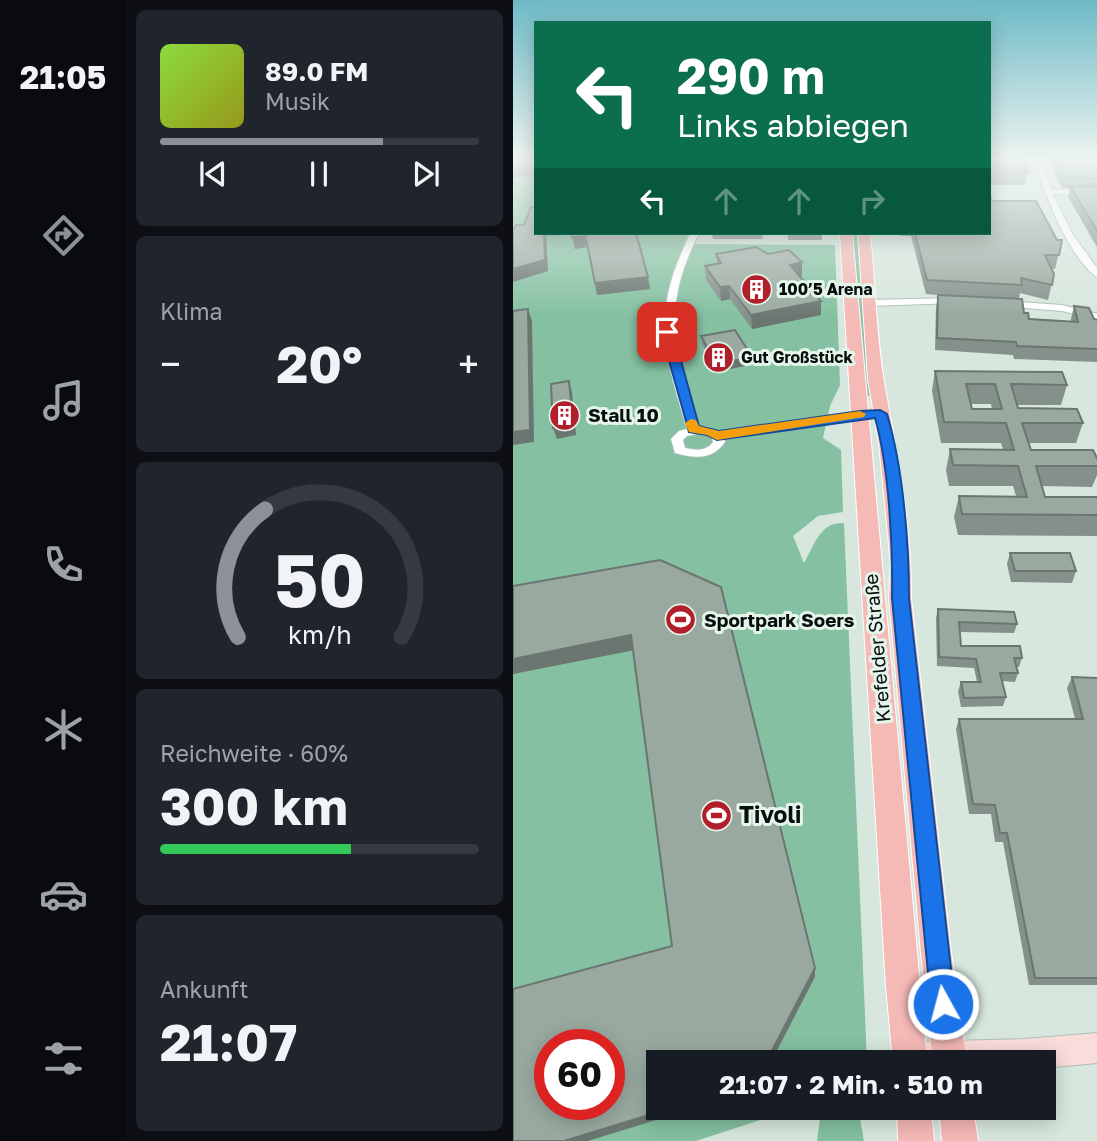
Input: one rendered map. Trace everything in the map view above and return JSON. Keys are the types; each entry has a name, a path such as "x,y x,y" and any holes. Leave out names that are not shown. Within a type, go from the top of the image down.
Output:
{"main road":[{"name":"Krefelder Straße","path":"846,235 870,414 888,443 901,565 900,598 936,953 949,1050"},
{"name":"Krefelder Straße","path":"864,235 869,303 870,414 902,986 909,1050"},
{"path":"915,1120 916,1141"},
{"path":"957,1120 960,1141"}],"street":[{"path":"1058,210 1083,258 1097,276"},
{"path":"693,430 667,332 669,295 681,258 694,235"},
{"path":"869,303 967,301"},
{"path":"994,303 1062,308 1097,317"},
{"path":"717,436 870,414"},
{"path":"693,430 711,431 717,436 715,448 708,453 687,454 679,450 677,439 693,430"},
{"path":"1056,1051 1097,1048"}],"green space":[{"name":"Sportpark Soers","path":"513,210 534,210 534,235 688,235 684,244 835,245 840,385 830,406 823,438 841,450 843,512 818,516 793,536 804,563 824,530 829,526 844,523 866,1050 646,1050 646,1120 760,1120 696,1141 513,1141"},
{"path":"851,235 857,235 872,396 866,396"},
{"path":"820,1120 860,1120 864,1141 817,1141"}],"building":[{"path":"530,210 534,210 534,235 544,235 545,260 513,269 513,231 516,225 524,225"},
{"path":"991,210 1041,210 1057,240 1062,240 1059,255 1045,255 1054,274 1052,285 1021,278 1022,285 927,280 916,235 991,235"},
{"path":"1085,210 1098,210 1098,232"},
{"path":"585,235 637,235 648,277 595,283"},
{"name":"100’5 Arena","path":"756,247 768,254 789,250 802,262 790,265 821,301 751,315 729,286 720,287 705,266 721,263 716,254"},
{"path":"938,295 1022,299 1024,313 1028,313 1029,319 1078,322 1074,306 1089,308 1094,319 1098,320 1098,349 1017,346 1016,342 937,338"},
{"path":"528,309 530,430 513,432 513,311"},
{"path":"735,330 752,357 716,364 701,336"},
{"path":"935,371 1062,372 1067,385 1011,384 1018,408 1077,409 1083,423 1022,423 1031,450 1093,450 1098,466 1036,466 1045,497 1098,497 1098,515 962,514 959,496 1027,497 1018,466 953,465 950,449 1014,450 1006,423 944,422","holes":["966,384 995,384 1002,409 972,409"]},
{"name":"Stall 10","path":"569,381 573,424 553,428 551,384"},
{"path":"1010,553 1070,553 1076,571 1015,571"},
{"name":"Tivoli","path":"660,560 721,587 815,968 772,1050 646,1050 646,1116 564,1141 513,1141 513,989 672,946 631,635 513,659 513,586"},
{"path":"938,609 1014,612 1017,624 959,622 961,646 1020,646 1022,658 1014,658 1018,673 1000,673 1006,697 964,698 961,682 981,682 976,659 939,657"},
{"path":"1072,677 1098,678 1098,978 1035,978 1007,833 1000,833 995,805 973,804 959,719 1083,719"}],"slow traffic":[{"path":"691,423 693,430 711,431 717,436 860,414"}],"place":[{"name":"100’5 Arena","path":"756,289"},
{"name":"Gut Großstück","path":"718,357"},
{"name":"Stall 10","path":"565,415"},
{"name":"Sportpark Soers","path":"681,620"},
{"name":"Tivoli","path":"716,815"}],"route":[{"path":"667,332 693,430 711,431 717,436 860,414 880,414 887,437 891,469 901,565 900,598 943,1004"}]}
